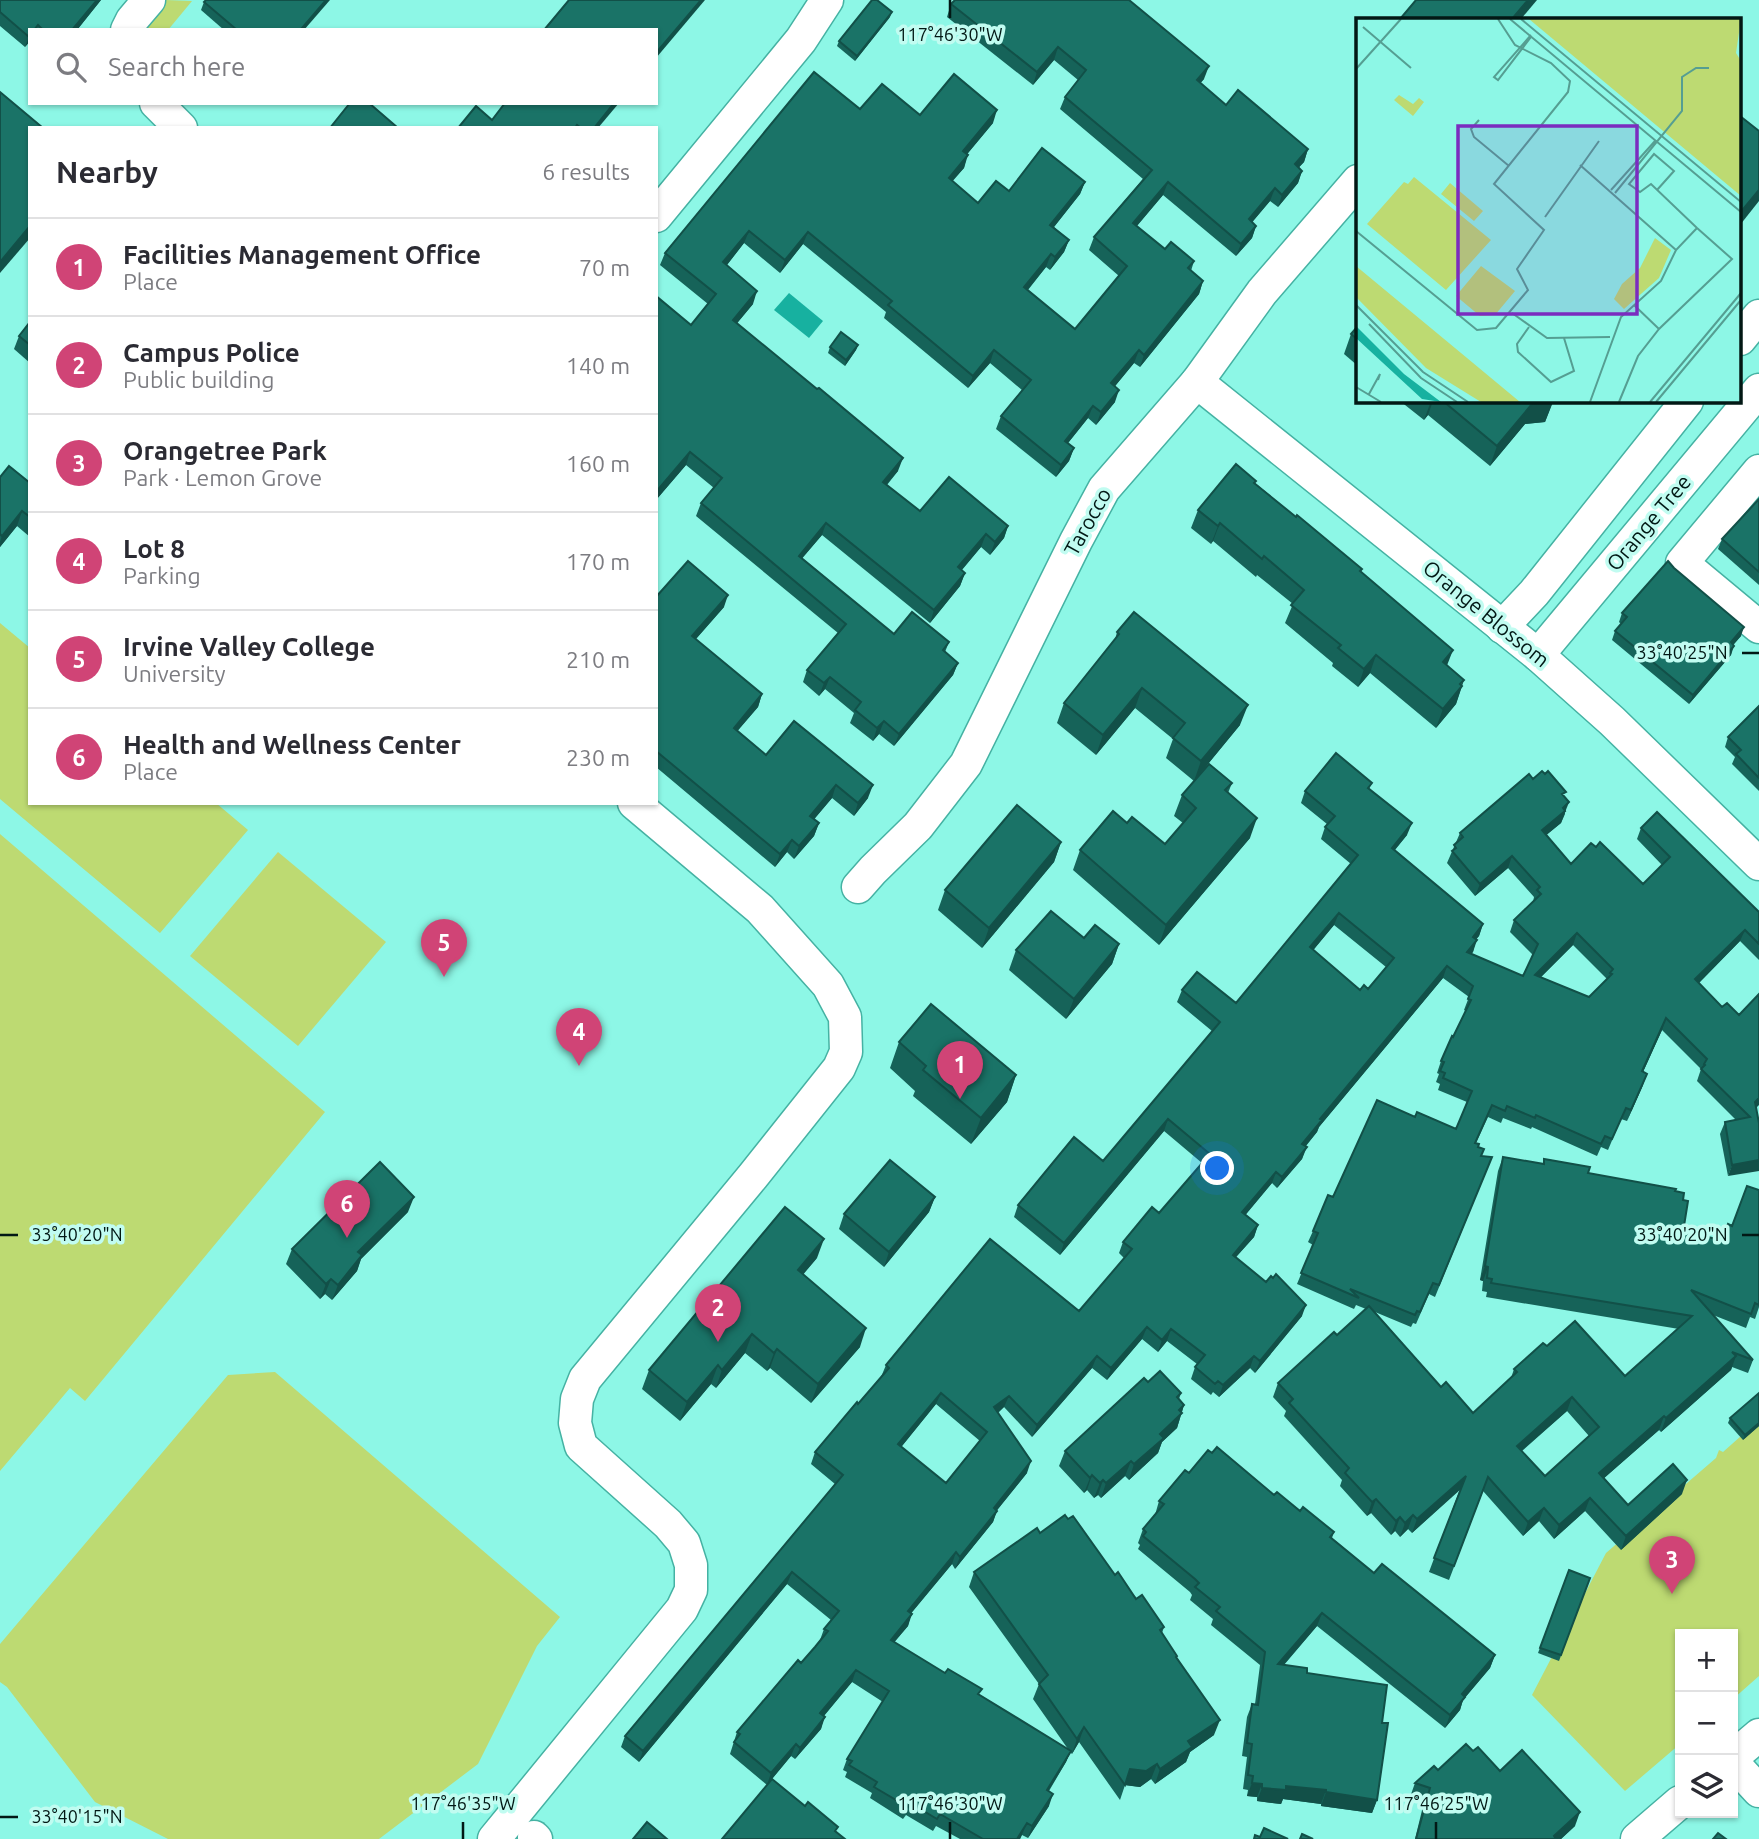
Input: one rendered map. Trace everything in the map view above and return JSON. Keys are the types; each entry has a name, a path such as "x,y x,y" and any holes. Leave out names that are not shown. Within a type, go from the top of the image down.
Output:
{"street":[{"path":"128,28 149,0"},
{"path":"658,214 801,40 827,0"},
{"path":"158,105 179,126"},
{"name":"Tarocco","path":"858,887 918,826 966,764 1104,489 1196,382 1262,292 1356,183"},
{"path":"1742,337 1759,316"},
{"name":"Orange Blossom","path":"1196,382 1538,656 1612,721 1759,864"},
{"name":"Orange Tree","path":"1538,656 1759,390"},
{"path":"1502,627 1534,593 1687,402"},
{"path":"1759,471 1682,563 1759,627"},
{"path":"494,1839 682,1609 691,1590 691,1566 684,1543 668,1524 581,1446 575,1423 577,1399 585,1379 816,1097 839,1068 846,1052 845,1017 828,985 760,909 636,805"},
{"path":"1735,1755 1759,1735"},
{"path":"1738,1768 1759,1791"},
{"path":"1637,1839 1675,1806"}],"shaded area":[{"path":"166,0 192,1 170,28 144,28"},
{"path":"789,293 823,321 809,338 774,310"},
{"path":"0,623 28,646 28,805 218,805 248,830 160,933 0,799"},
{"path":"0,834 325,1112 85,1401 70,1388 0,1471"},
{"path":"278,852 386,942 298,1046 190,956"},
{"path":"275,1372 560,1617 537,1646 478,1764 379,1839 168,1839 95,1802 7,1687 0,1682 0,1644 228,1375"},
{"path":"1759,1420 1759,1676 1738,1695 1738,1629 1675,1629 1675,1748 1625,1791 1532,1695 1606,1553 1716,1458 1719,1450 1723,1452"}],"building":[{"path":"0,0 97,0 74,28 41,28 38,25 36,28 28,28 28,36 0,12"},
{"path":"326,0 302,28 235,28 204,2"},
{"path":"569,0 701,0 658,51 658,28 546,28"},
{"path":"872,0 877,0 892,12 857,56 839,41"},
{"path":"955,0 1129,0 1209,66 1197,80 1226,105 1238,90 1308,149 1295,164 1302,171 1282,195 1275,188 1249,219 1256,226 1241,244 1168,182 1133,223 1165,249 1171,242 1194,261 1188,268 1203,281 1144,355 1139,350 1111,383 1119,390 1101,412 1093,406 1065,441 1074,448 1061,465 1001,416 1031,380 994,350 973,376 888,305 892,301 808,232 785,260 749,231 723,262 757,291 733,320 903,458 883,482 920,511 949,477 1008,526 995,542 986,534 958,567 965,573 934,610 826,523 799,556 894,634 912,612 949,642 943,650 958,663 899,734 884,721 877,728 855,710 861,702 830,677 824,683 807,670 846,624 701,503 722,478 690,452 658,490 658,298 691,325 716,294 665,253 814,72 860,109 882,84 920,115 954,74 997,110 963,151 968,155 949,178 978,203 996,181 1009,191 1042,148 1085,182 1050,225 1069,240 1055,257 1051,254 1024,287 1075,329 1127,266 1094,237 1152,170 1065,97 1086,70 1058,47 1037,72 951,4"},
{"path":"1416,0 1528,0 1513,18 1401,18"},
{"path":"0,92 41,126 28,126 28,228 0,262"},
{"path":"348,105 371,105 396,126 332,126"},
{"path":"503,105 612,105 596,126 460,126 476,106 492,120"},
{"path":"1742,118 1759,131 1759,190 1742,211"},
{"path":"28,325 28,343 19,336"},
{"path":"841,332 858,345 846,360 830,347"},
{"path":"1444,402 1553,402 1532,404 1497,446"},
{"path":"1236,464 1256,481 1254,483 1362,569 1360,571 1453,650 1443,662 1464,680 1443,709 1376,655 1364,669 1338,648 1341,645 1291,605 1304,590 1264,556 1262,559 1220,523 1218,526 1198,510"},
{"path":"9,466 28,481 28,516 22,511 2,536 0,534 0,477"},
{"path":"1759,499 1759,572 1722,539"},
{"path":"688,561 728,595 692,636 762,694 734,728 766,755 794,721 873,785 858,803 836,785 810,816 819,823 799,846 792,840 780,854 658,753 658,595"},
{"path":"1668,561 1744,627 1731,642 1734,646 1693,695 1615,631 1627,617 1622,613"},
{"path":"1134,612 1248,705 1201,761 1173,738 1185,723 1142,688 1103,735 1064,703"},
{"path":"1759,706 1759,778 1736,754 1741,750 1728,737"},
{"path":"1336,753 1372,783 1368,788 1412,823 1392,848 1483,924 1473,937 1477,940 1467,952 1523,976 1538,944 1514,920 1541,894 1537,890 1540,887 1512,856 1480,884 1452,851 1456,848 1454,845 1463,837 1460,833 1529,774 1533,779 1542,771 1545,774 1548,771 1566,792 1562,794 1569,802 1563,808 1565,811 1542,830 1571,864 1591,843 1596,847 1600,842 1643,884 1670,857 1641,828 1657,812 1759,912 1759,944 1745,930 1695,979 1722,1007 1727,1003 1739,1015 1759,994 1759,1098 1755,1102 1759,1123 1759,1160 1732,1165 1725,1122 1750,1117 1701,1069 1707,1059 1666,1018 1642,1071 1647,1074 1631,1110 1626,1108 1612,1139 1605,1136 1601,1144 1536,1115 1535,1118 1507,1106 1505,1111 1492,1105 1475,1143 1484,1149 1481,1156 1492,1157 1439,1285 1433,1283 1420,1312 1417,1311 1415,1315 1350,1289 1359,1298 1301,1273 1318,1233 1313,1231 1328,1195 1333,1197 1377,1100 1415,1117 1417,1112 1456,1129 1472,1091 1443,1078 1445,1073 1440,1071 1444,1062 1441,1061 1471,1000 1468,999 1473,986 1447,966 1320,1119 1322,1120 1302,1144 1307,1147 1282,1177 1276,1172 1242,1212 1258,1225 1233,1255 1266,1282 1276,1274 1306,1305 1260,1361 1254,1356 1223,1385 1218,1381 1215,1384 1195,1367 1205,1355 1171,1329 1162,1340 1147,1327 1111,1368 1097,1356 1037,1425 1009,1396 994,1407 1031,1461 994,1508 997,1511 960,1557 956,1552 908,1611 912,1614 891,1640 945,1673 948,1669 982,1689 978,1694 1071,1751 1047,1790 1053,1794 1032,1826 1027,1823 1017,1839 983,1839 940,1814 937,1819 910,1803 908,1807 874,1787 877,1782 849,1765 852,1761 847,1759 889,1691 856,1670 820,1713 825,1717 800,1748 796,1744 771,1773 734,1742 740,1734 737,1732 798,1660 801,1663 828,1631 824,1629 839,1611 792,1572 643,1751 625,1736 843,1475 815,1452 889,1368 886,1365 990,1239 1079,1311 1132,1249 1123,1242 1152,1207 1159,1213 1210,1154 1168,1119 1064,1243 1018,1205 1074,1137 1103,1161 1220,1022 1182,990 1197,972 1236,1003 1358,855 1325,827 1335,816 1305,791","holes":["1339,913 1394,958 1368,989 1364,985 1360,990 1310,947","1577,933 1613,969 1610,973 1612,974 1589,997 1535,975","941,1393 987,1432 946,1483 898,1444"]},
{"path":"1209,764 1232,783 1225,790 1257,818 1166,925 1080,850 1113,811 1127,823 1132,817 1165,844 1196,808 1182,795"},
{"path":"1017,805 1061,842 989,928 945,890"},
{"path":"1051,911 1084,938 1095,925 1119,944 1074,999 1016,950"},
{"path":"931,1004 1016,1075 981,1118 923,1070 926,1066 899,1042"},
{"path":"1503,1157 1544,1164 1544,1159 1590,1167 1588,1173 1676,1189 1675,1191 1684,1193 1683,1200 1688,1201 1683,1232 1722,1240 1728,1224 1732,1226 1747,1186 1759,1190 1759,1305 1755,1303 1751,1314 1691,1290 1753,1360 1732,1352 1736,1356 1599,1473 1628,1505 1673,1464 1687,1480 1626,1536 1590,1498 1559,1525 1544,1508 1528,1522 1488,1477 1454,1566 1434,1558 1466,1476 1417,1519 1413,1515 1405,1523 1400,1517 1396,1521 1376,1499 1372,1502 1345,1473 1349,1468 1289,1403 1293,1399 1278,1383 1334,1332 1337,1335 1369,1306 1441,1387 1446,1382 1473,1413 1517,1372 1514,1369 1543,1343 1547,1346 1575,1321 1625,1376 1692,1316 1491,1283 1492,1279 1487,1278 1488,1267 1485,1266","holes":["1572,1397 1599,1427 1545,1476 1517,1446"]},
{"path":"890,1160 935,1197 889,1252 844,1214"},
{"path":"380,1162 414,1197 358,1252 362,1255 338,1285 331,1279 326,1284 292,1249"},
{"path":"785,1207 824,1239 798,1270 866,1328 818,1384 777,1349 774,1353 752,1334 722,1370 718,1365 687,1402 649,1370"},
{"path":"1160,1371 1181,1393 1177,1397 1184,1405 1179,1410 1182,1413 1160,1434 1164,1438 1134,1464 1131,1461 1106,1483 1103,1480 1100,1483 1092,1475 1090,1478 1065,1451 1144,1378 1148,1382"},
{"path":"1759,1393 1759,1423 1745,1435 1730,1418"},
{"path":"1217,1447 1274,1495 1277,1492 1300,1511 1303,1507 1334,1532 1330,1537 1374,1573 1382,1564 1495,1655 1462,1694 1465,1697 1450,1715 1322,1613 1278,1664 1307,1668 1307,1673 1387,1685 1382,1723 1388,1723 1377,1800 1326,1790 1286,1786 1286,1790 1262,1788 1262,1784 1252,1783 1253,1776 1248,1775 1252,1744 1247,1743 1252,1704 1258,1705 1265,1652 1216,1611 1220,1607 1195,1587 1199,1583 1195,1579 1143,1536 1146,1532 1143,1529 1164,1504 1159,1501 1185,1470 1189,1473 1208,1450 1212,1453"},
{"path":"1065,1515 1068,1519 1073,1516 1115,1575 1118,1572 1136,1599 1142,1595 1164,1627 1160,1630 1176,1657 1220,1720 1188,1741 1192,1747 1160,1769 1157,1764 1146,1771 1130,1769 1125,1785 1084,1727 1077,1739 1039,1684 1048,1675 974,1572 1037,1528 1040,1533"},
{"path":"1569,1570 1590,1578 1561,1655 1540,1648"},
{"path":"1466,1744 1473,1751 1478,1747 1500,1771 1522,1750 1580,1812 1554,1836 1556,1839 1416,1839 1430,1788 1415,1783 1434,1766 1438,1770"},
{"path":"772,1779 805,1806 808,1802 838,1827 835,1831 845,1839 722,1839"},
{"path":"647,1822 667,1839 633,1839"},
{"path":"1264,1828 1288,1839 1254,1839 1255,1835 1260,1837"},
{"path":"1718,1833 1726,1839 1713,1839"},
{"path":"1302,1834 1313,1839 1300,1839"}],"place":[{"name":"Irvine Valley College","path":"444,977"},
{"name":"Lot 8","path":"579,1066"},
{"name":"Facilities Management Office","path":"960,1099"},
{"name":"Health and Wellness Center","path":"347,1238"},
{"name":"Campus Police","path":"718,1342"},
{"name":"Orangetree Park","path":"1672,1594"}]}
